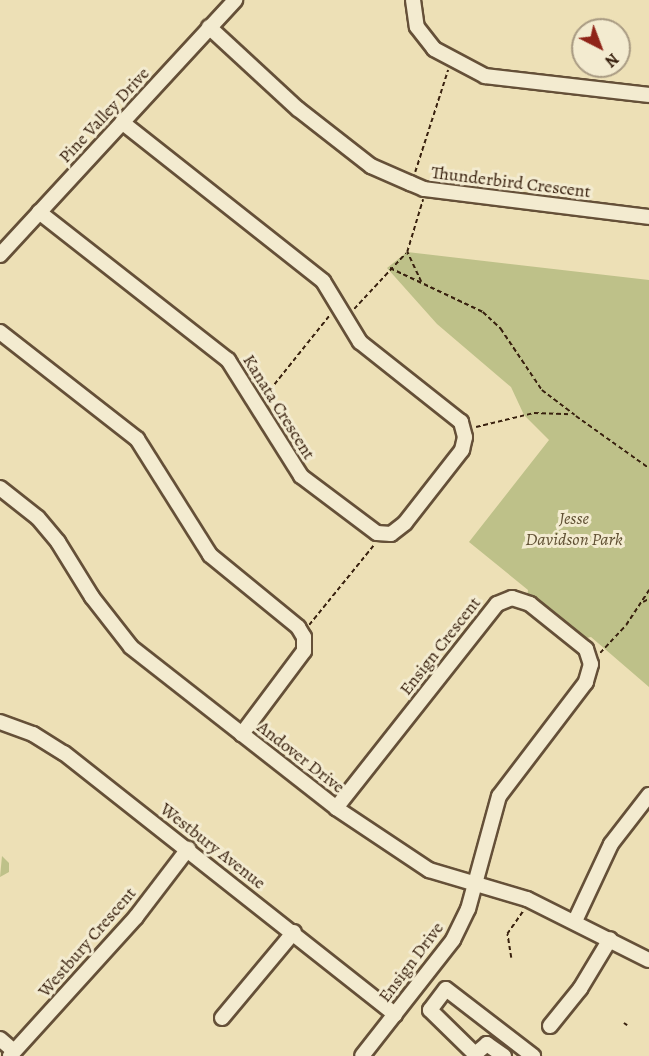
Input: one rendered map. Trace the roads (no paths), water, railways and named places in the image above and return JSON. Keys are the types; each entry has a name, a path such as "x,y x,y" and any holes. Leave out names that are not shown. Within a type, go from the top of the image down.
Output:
{"street":[{"name":"Pine Valley Drive","path":"0,255 235,0"},
{"path":"413,0 417,27 434,49 452,62 484,76 649,95"},
{"name":"Thunderbird Crescent","path":"209,27 298,109 371,166 410,183 424,189 649,218"},
{"name":"Kanata Crescent","path":"39,212 228,360 301,476 377,533 391,534 405,523 462,450 464,432 461,422 360,342 323,281 122,122"},
{"path":"0,332 137,439 210,555 298,627 304,637 304,651 242,734"},
{"name":"Andover Drive","path":"0,488 38,518 58,542 131,647 336,808 429,870 527,899 649,960"},
{"name":"Ensign Crescent","path":"336,808 497,604 512,598 530,604 586,649 591,664 586,682 499,796 474,882"},
{"name":"Westbury Avenue","path":"0,722 33,734 64,753 294,932 395,1014"},
{"path":"575,921 611,844 649,795"},
{"name":"Westbury Crescent","path":"12,1054 136,916 188,849"},
{"name":"Ensign Drive","path":"362,1056 453,940 468,909 474,882"},
{"path":"222,1018 294,932"},
{"path":"550,1026 580,989 610,939"},
{"path":"504,1056 487,1044 475,1054 430,1010 446,989 533,1056"},
{"path":"0,1040 12,1054"}],"park label":[{"name":"Jesse Davidson Park","path":"574,529"}]}
